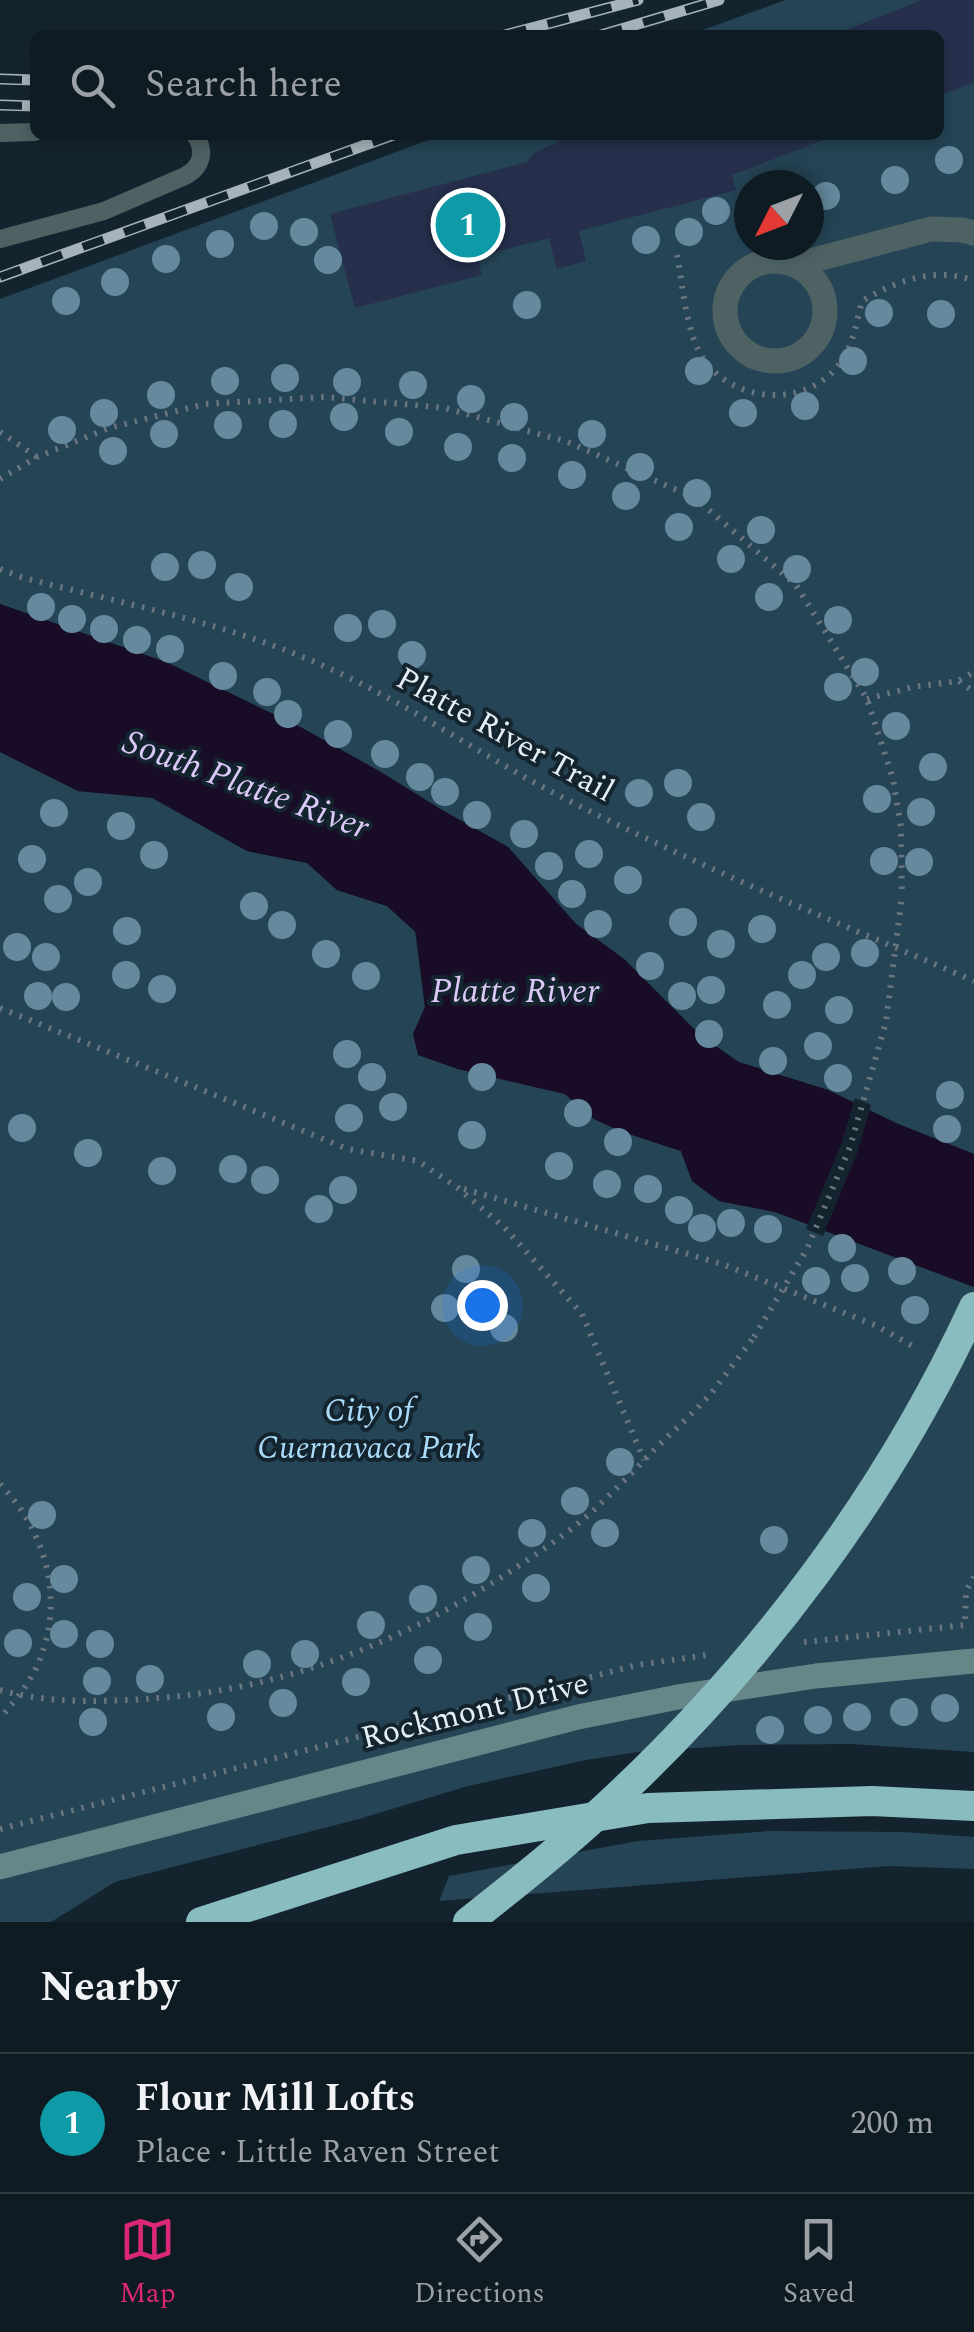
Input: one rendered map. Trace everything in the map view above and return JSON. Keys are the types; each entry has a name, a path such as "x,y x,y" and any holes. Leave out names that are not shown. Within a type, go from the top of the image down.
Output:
{"highway":[{"path":"468,1922 620,1794 750,1656 823,1563 884,1474 936,1386 974,1307"},
{"path":"201,1922 456,1840 648,1808 872,1801 974,1806"}],"street":[{"path":"795,264 810,274 826,304 819,338 808,350 792,358 776,362 759,359 733,338 726,323 729,292 749,267 764,261 795,264 932,229 974,233"},
{"name":"Rockmont Drive","path":"0,1867 578,1717 682,1696 816,1676 974,1661"}],"lane":[{"path":"0,133 30,132"},
{"path":"0,238 104,211 185,176 193,172 202,156 198,140"}],"path":[{"path":"677,256 694,340 704,360 734,386 771,396 810,388 837,368 853,340 862,301 884,287 935,274 958,274 974,281"},
{"path":"0,479 37,457 109,428 205,404 325,397 445,408 568,442 695,498 796,585 867,699 893,780 901,827 902,895 886,1022 850,1148 807,1249 754,1336 710,1394 594,1510 537,1555 430,1620 329,1664 278,1679 186,1696 122,1701 20,1696 0,1690"},
{"path":"0,432 37,457"},
{"name":"Platte River Trail","path":"0,568 21,577 235,631 328,667 549,790 654,843 974,981"},
{"path":"867,699 913,686 958,681 974,672"},
{"path":"958,681 974,692"},
{"path":"0,1008 348,1149 418,1162 458,1188 505,1228 582,1314 644,1460"},
{"path":"458,1188 722,1264 878,1326 921,1350"},
{"path":"0,1484 18,1502 36,1532 47,1565 51,1599 48,1633 37,1666 20,1696 0,1718"},
{"path":"965,1625 966,1592 974,1577"}],"green space":[{"path":"785,0 974,0 974,1154 898,1124 828,1090 739,1062 700,1035 624,959 576,924 508,847 379,771 304,729 168,663 0,604 0,299 429,140 944,140 944,30 703,30"},
{"name":"City of Cuernavaca Park","path":"0,752 78,791 152,798 247,851 307,863 337,890 387,906 415,932 425,1007 413,1034 419,1055 458,1069 565,1094 594,1119 681,1151 692,1181 719,1201 775,1212 974,1287 974,1752 850,1744 739,1745 586,1760 468,1786 359,1819 115,1882 51,1922 0,1922"},
{"path":"770,1831 974,1837 974,1869 889,1866 439,1901 449,1876 638,1841"}],"water":[{"name":"Platte River","path":"0,604 168,663 304,729 379,771 508,847 576,924 624,959 700,1035 738,1062 828,1090 898,1124 974,1154 974,1287 775,1212 719,1201 692,1181 681,1151 594,1119 565,1094 458,1069 418,1055 413,1034 425,1007 416,932 387,906 337,890 307,863 247,851 153,798 78,791 0,752"}],"pier":[{"path":"855,1098 871,1105 858,1151 823,1236 806,1229 842,1142"}],"building":[{"path":"922,0 974,0 974,82 944,94 944,30 846,30"},
{"path":"557,140 823,140 745,170 734,170 734,191 579,231 586,261 557,269 549,238 477,257 482,275 355,308 330,214 527,162 534,153"}],"railway":[{"path":"524,30 638,0"},
{"path":"618,30 719,0"},
{"path":"0,79 30,80"},
{"path":"0,105 30,106"},
{"path":"0,277 379,140"}],"place":[{"name":"Flour Mill Lofts","path":"468,225"}],"water label":[{"name":"South Platte River","path":"246,785"}]}
